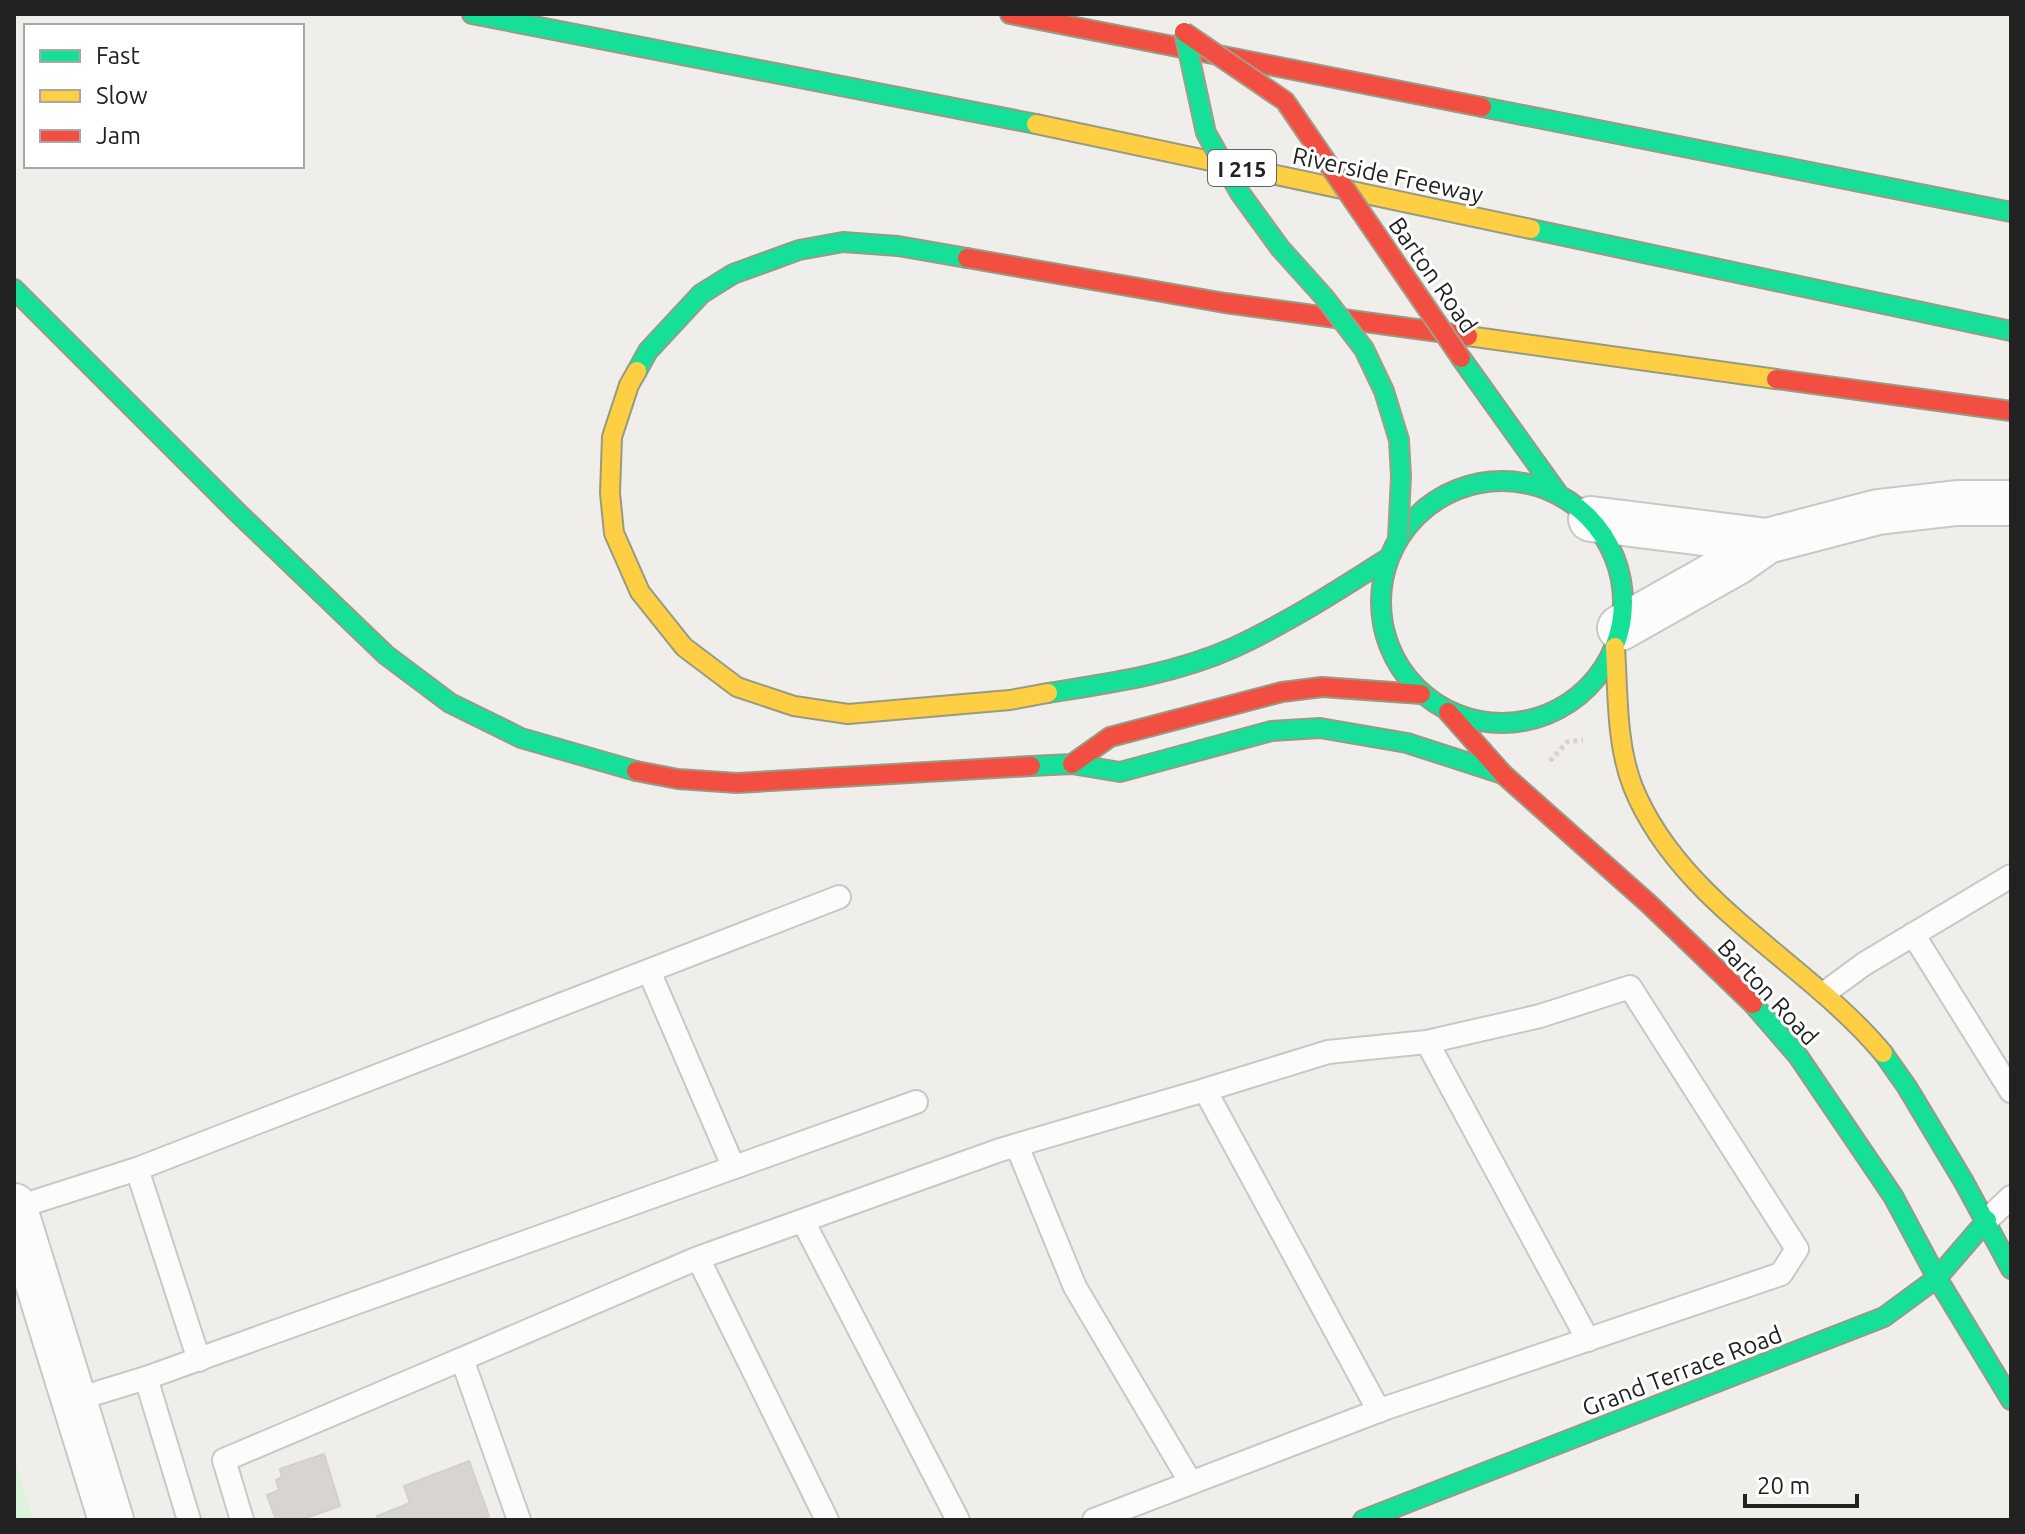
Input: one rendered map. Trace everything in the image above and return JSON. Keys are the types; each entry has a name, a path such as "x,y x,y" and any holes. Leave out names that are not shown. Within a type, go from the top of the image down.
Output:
{"main road":[{"name":"Riverside Freeway","path":"472,14 1015,120 2011,331"},
{"path":"1010,14 2011,212"},
{"name":"Barton Road","path":"1172,14 1184,32 1206,133 1248,204 1280,248 1324,297 1364,349 1384,391 1399,440 1398,538"},
{"name":"Barton Road","path":"1184,32 1285,101 1461,358 1575,507"},
{"path":"1387,559 1303,613 1230,649 1139,678 1010,700 848,714 794,706 737,687 684,647 640,592 614,533 610,493 612,437 629,385 648,351 701,294 733,274 799,250 843,242 898,246 1225,303 2011,411"},
{"path":"14,289 237,512 386,655 450,703 521,738 617,768 678,779 737,783 1072,764 1120,772 1271,731 1320,728 1407,743 1503,774"},
{"path":"1492,480 1538,486 1575,507 1603,535 1619,570 1623,590 1618,638 1594,682 1563,707 1526,722 1486,723 1448,712 1421,694 1402,672 1388,646 1381,617 1381,587 1387,559 1411,519 1448,492 1492,480"},
{"name":"Barton Road","path":"1618,638 1623,737 1633,785 1648,816 1698,883 1826,992 1878,1047 1913,1098 1987,1220 2011,1269"},
{"path":"1072,764 1110,737 1282,692 1322,687 1421,694"},
{"name":"Barton Road","path":"1448,712 1503,774 1649,904 1765,1016 1798,1056 1893,1196 1937,1278 2011,1400"},
{"name":"Grand Terrace Road","path":"1363,1520 1884,1317 1937,1278 1987,1220"}],"street":[{"path":"1618,638 1767,541 1878,512 1957,503 2011,503"},
{"path":"1575,507 1767,541"},
{"path":"14,1207 111,1520"}],"lane":[{"path":"1826,992 1864,964 2011,876"},
{"path":"14,1207 137,1169 839,897"},
{"path":"1913,934 2011,1091"},
{"path":"649,971 733,1166"},
{"path":"242,1520 224,1460 698,1258 1017,1146 1328,1052 1427,1042 1540,1016 1630,987 1797,1249 1781,1274 1379,1411 1094,1520"},
{"path":"1427,1042 1588,1340"},
{"path":"1205,1090 1379,1411"},
{"path":"74,1400 199,1360 916,1102"},
{"path":"1017,1146 1075,1287 1191,1483"},
{"path":"137,1169 199,1360"},
{"path":"1987,1220 2011,1197"},
{"path":"803,1221 958,1520"},
{"path":"698,1258 827,1520"},
{"path":"462,1359 519,1520"},
{"path":"146,1378 189,1520"}],"path":[{"path":"1544,767 1567,742 1588,739"}],"green space":[{"path":"14,1457 33,1520 14,1520"}],"building":[{"path":"324,1454 340,1506 300,1520 276,1520 267,1495 279,1490 276,1480 282,1477 280,1469"},
{"path":"469,1461 489,1516 480,1520 379,1520 377,1516 410,1503 404,1486"}],"traffic: fast":[{"path":"472,14 1036,124"},
{"path":"1184,32 1206,133 1240,193 1280,248 1324,297 1364,349 1384,391 1399,440 1398,538"},
{"path":"1482,107 2011,212"},
{"path":"1531,229 2011,331"},
{"path":"637,371 648,351 701,294 733,274 799,250 843,242 898,246 967,258"},
{"path":"14,289 237,512 386,655 450,703 521,738 636,771"},
{"path":"1461,358 1559,495"},
{"path":"1502,481 1526,483 1548,490 1588,516 1614,556 1621,578 1623,602 1621,626 1614,648 1588,688 1548,714 1526,721 1502,723 1478,721 1456,714 1416,688 1390,648 1383,626 1381,602 1383,578 1390,556 1416,516 1456,490 1478,483 1502,481"},
{"path":"1048,693 1142,676 1211,657 1292,617 1387,559"},
{"path":"1031,766 1072,764 1120,772 1271,731 1320,728 1407,743 1503,774"},
{"path":"1753,1004 1798,1056 1893,1196 1937,1278 2011,1400"},
{"path":"1883,1053 1964,1182 2011,1269"},
{"path":"1363,1520 1884,1317 1937,1278 1987,1220"}],"traffic: slow":[{"path":"1036,124 1531,229"},
{"path":"1468,336 1776,379"},
{"path":"637,371 629,385 612,437 610,493 614,533 640,592 684,647 737,687 794,706 848,714 1010,700 1048,693"},
{"path":"1615,647 1623,753 1633,787 1654,828 1681,865 1712,898 1818,989 1883,1053"}],"traffic: jam":[{"path":"1010,14 1482,107"},
{"path":"1184,32 1285,101 1461,358"},
{"path":"967,258 1225,303 1468,336"},
{"path":"1776,379 2011,411"},
{"path":"1072,764 1110,737 1282,692 1322,687 1421,694"},
{"path":"1448,712 1503,774 1649,904 1753,1004"},
{"path":"636,771 678,779 737,783 1031,766"}]}
